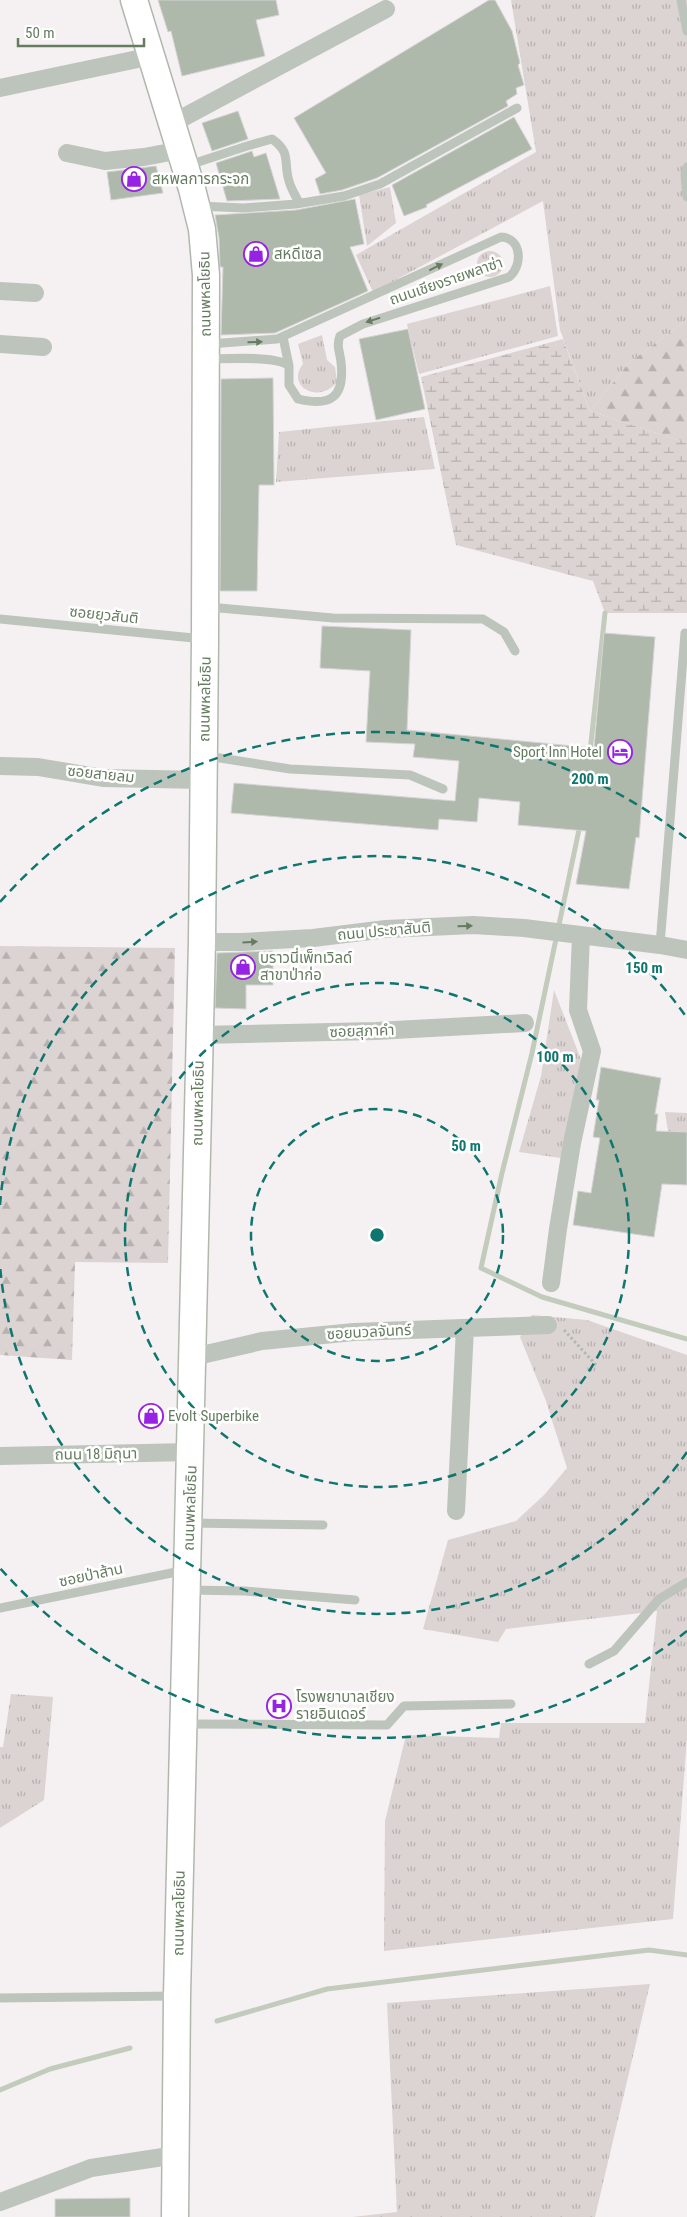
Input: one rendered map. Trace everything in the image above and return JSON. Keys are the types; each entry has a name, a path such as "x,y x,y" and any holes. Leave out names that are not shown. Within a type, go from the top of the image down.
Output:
{"main road":[{"name":"ถนนพหลโยธิน","path":"134,0 184,158 202,229 206,275 206,607 202,942 177,1996 175,2217"}],"street":[{"path":"173,123 386,9"},
{"path":"0,88 152,56"},
{"path":"67,153 105,161 144,157 184,158"},
{"path":"0,291 34,293"},
{"path":"0,344 43,347"},
{"name":"ซอยสายลม","path":"0,766 38,767 103,778 204,768"},
{"name":"ถนน ประชาสันติ","path":"202,942 304,939 386,929 473,925 566,933 687,950"},
{"path":"552,1284 558,1229 572,1143 592,1051 578,1010 566,933"},
{"name":"ซอยสุภาคำ","path":"200,1035 376,1031 525,1023"},
{"name":"ซอยนวลจันทร์","path":"193,1357 262,1341 354,1332 548,1325"},
{"path":"456,1511 465,1328"},
{"name":"ถนน 18 มิถุนา","path":"0,1456 191,1452"},
{"path":"0,2202 91,2168 176,2155"}],"lane":[{"path":"681,0 687,31"},
{"path":"196,205 243,208 299,204 344,196 380,184 517,108"},
{"path":"184,158 272,140 282,146 286,155 289,182 299,204"},
{"path":"687,167 685,174 687,197"},
{"name":"ถนนเชียงรายพลาซ่า","path":"206,351 266,342 283,337 387,291 494,240 508,238 514,244 519,263 516,272 509,277 362,324 340,336 337,346 341,361 340,389 334,397 322,402 298,399 289,385 289,366"},
{"path":"283,337 289,366"},
{"path":"206,351 285,362 289,366"},
{"path":"206,607 333,618 483,619 504,632 515,651"},
{"name":"ซอยยุวสันติ","path":"0,618 205,639"},
{"path":"660,945 685,633"},
{"path":"204,768 290,769 410,775 442,789"},
{"path":"189,1524 323,1525"},
{"name":"ซอยป่าส้าน","path":"0,1608 188,1580 245,1591 355,1600"},
{"path":"589,1664 614,1651 659,1599 687,1582"},
{"path":"184,1724 387,1725 404,1706 511,1704"},
{"path":"0,1998 177,1996"}],"path":[{"path":"548,1325 566,1331 597,1366"}],"green space":[{"path":"511,0 687,0 687,320 630,362 590,411 560,330 543,201 373,292 356,255 536,152"},
{"path":"390,187 396,223 367,246 359,195"},
{"path":"490,251 499,255 503,264 499,273 490,277 481,273 477,264 481,255"},
{"path":"550,286 558,336 419,374 407,324"},
{"path":"687,320 687,443 590,411 630,362"},
{"path":"322,335 327,360 335,367 337,382 330,389 314,392 306,390 298,379 303,364 298,344"},
{"path":"563,339 590,411 687,443 687,613 605,613 593,581 456,545 421,377"},
{"path":"424,417 435,469 276,482 279,432"},
{"path":"0,946 175,948 168,1263 75,1262 72,1360 0,1355"},
{"path":"554,990 582,1062 561,1158 519,1152 541,1076"},
{"path":"665,1112 687,1113 687,1132 668,1131"},
{"path":"532,1315 587,1320 687,1355 687,1738 673,1919 384,1951 385,1821 406,1735 499,1738 501,1723 645,1723 657,1611 506,1629 498,1642 423,1629 448,1540 516,1521 544,1495 567,1468 546,1401 520,1337"},
{"path":"11,1694 53,1697 44,1800 0,1828 0,1747 3,1747"},
{"path":"650,1984 595,2217 352,2217 397,2212 387,2003"}],"building":[{"path":"158,0 276,0 279,15 256,20 265,56 182,76 171,31 168,32"},
{"path":"489,0 495,0 512,31 520,63 518,65 524,85 516,88 517,94 506,101 508,106 377,178 342,190 320,194 315,179 326,173 294,118"},
{"path":"238,111 248,139 212,151 202,123"},
{"path":"514,117 532,149 426,205 427,207 404,216 392,185"},
{"path":"252,151 254,157 266,153 280,199 227,201 216,163"},
{"name":"สหพลการกระจก","path":"156,166 163,193 111,200 107,172"},
{"path":"355,199 364,244 350,247 368,291 275,333 221,335 223,267 220,267 219,238 215,215 296,210"},
{"path":"408,329 425,409 376,420 359,339"},
{"path":"273,378 274,485 259,485 257,591 220,591 221,379"},
{"path":"322,626 411,630 407,730 594,748 604,633 655,637 639,838 636,837 629,889 576,884 586,831 518,825 520,802 479,798 477,822 439,819 438,830 231,813 234,783 455,801 459,761 413,757 415,744 366,742 370,671 320,668"},
{"name":"บราวนี่เพ็ทเวิลด์ สาขาป่าก่อ","path":"273,951 273,985 246,985 246,1009 215,1008 217,953"},
{"path":"601,1067 661,1078 655,1114 658,1114 656,1131 687,1132 687,1185 662,1184 654,1237 573,1225 578,1191 591,1193 600,1138 593,1137 599,1100 596,1100"},
{"path":"130,2198 130,2217 55,2217 55,2199"}],"waterway":[{"path":"590,752 605,613"},
{"path":"580,825 532,1053 481,1268 542,1297 687,1339"},
{"path":"217,2021 327,1989 649,1950 687,1955"},
{"path":"0,2090 50,2069 130,2048"}],"place":[{"name":"สหพลการกระจก","path":"134,179"},
{"name":"สหดีเซล","path":"256,254"},
{"name":"Sport Inn Hotel","path":"620,752"},
{"name":"บราวนี่เพ็ทเวิลด์ สาขาป่าก่อ","path":"243,967"},
{"name":"Evolt Superbike","path":"151,1416"},
{"name":"โรงพยาบาลเชียง รายอินเดอร์","path":"279,1706"}]}
